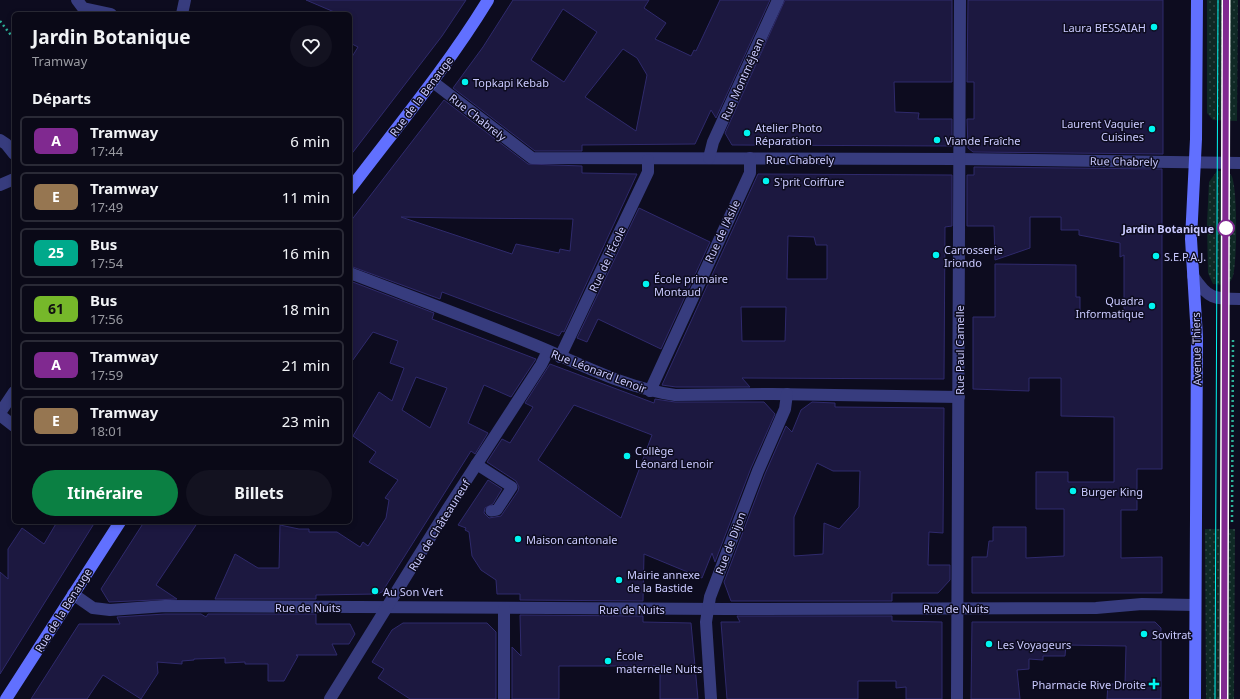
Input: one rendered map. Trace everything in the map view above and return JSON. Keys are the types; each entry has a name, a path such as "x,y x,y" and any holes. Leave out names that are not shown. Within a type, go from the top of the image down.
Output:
{"street":[{"path":"77,0 83,8 102,12"},
{"path":"182,12 185,0"},
{"name":"Rue de la Benauge","path":"352,186 432,82 468,32 488,0"},
{"name":"Rue Montméjean","path":"708,158 713,142 778,0"},
{"name":"Rue Paul Camelle","path":"957,699 960,0"},
{"name":"Avenue Thiers","path":"1195,699 1196,331 1191,239 1197,121 1197,0"},
{"name":"Rue Chabrely","path":"432,82 532,158 648,160 708,158 959,159 1240,163"},
{"path":"0,140 12,152"},
{"name":"Rue de l'Asile","path":"650,391 750,173 750,158"},
{"name":"Rue de l'École","path":"560,357 648,172 648,160"},
{"path":"0,185 12,180"},
{"name":"Rue Léonard Lenoir","path":"352,274 630,385 650,391 675,395 787,394 959,397"},
{"path":"1193,276 1207,295 1217,298 1240,299"},
{"name":"Rue de Châteauneuf","path":"330,699 388,608 476,464 541,365 548,351"},
{"name":"Rue de Dijon","path":"711,699 706,622 707,609 710,597 755,479 785,409 787,394"},
{"path":"12,395 0,414 12,424"},
{"name":"Rue de la Benauge","path":"6,699 119,524"},
{"name":"Rue de Nuits","path":"73,594 93,608 110,610 165,606 707,609 957,607 1096,608 1142,604 1195,605"},
{"path":"504,608 504,699"}],"lane":[{"path":"476,464 512,487 497,510 491,511"}],"path":[{"path":"0,21 12,37"},
{"path":"1232,522 1233,339"}],"green space":[{"path":"1207,0 1238,0 1237,121 1213,120 1207,113"},
{"path":"1217,171 1227,172 1231,175 1235,193 1236,224 1234,268 1232,279 1226,285 1213,284 1208,273 1207,224 1209,182"},
{"path":"1205,529 1235,529 1234,699 1206,699"}],"building":[{"path":"306,0 466,0 442,36 352,153 352,57 358,47 352,44 352,12 334,12"},
{"path":"513,0 649,0 644,8 666,23 655,39 691,56 694,50 696,51 720,0 770,0 716,118 711,110 695,144 582,145 582,151 535,151 453,88 483,47","holes":["563,9 597,32 564,82 531,60","623,49 637,58 647,75 636,131 585,97"]},
{"path":"785,0 952,0 952,82 894,82 895,112 919,113 918,119 952,119 952,146 732,145 725,133"},
{"path":"968,0 1163,0 1163,154 973,152 968,148 967,119 974,119 974,82 967,82"},
{"path":"444,100 528,164 582,166 582,173 637,174 564,332 562,331 559,336 442,292 440,299 352,267 352,219","holes":["401,217 573,219 570,251 560,249 559,253 516,244 512,254"]},
{"path":"974,167 1162,169 1162,469 1137,469 1137,510 1121,510 1121,558 1162,557 1162,593 972,593 972,557 987,557 989,541 993,541 993,527 1026,527 1026,558 1064,556 1064,509 1036,509 1036,472 1068,472 1068,482 1114,482 1114,417 1061,416 1061,378 1029,378 1029,391 973,389 973,317 995,317 995,264 1076,265 1076,297 1080,297 1080,317 1124,318 1124,255 1120,257 1120,243 1079,235 1079,230 1061,230 1061,217 1030,217 1030,248 995,260 994,226 967,226 967,175 974,175"},
{"path":"758,174 952,175 952,226 945,227 944,379 742,378 750,387 676,387 662,385","holes":["788,236 814,237 816,245 827,245 827,279 787,279","741,307 786,307 785,341 742,341"]},
{"name":"École primaire Montaud","path":"639,208 710,242 661,349 598,319 587,342 577,338"},
{"path":"352,282 434,313 432,319 536,359 511,397 484,385 468,423 488,433 475,454 471,451 382,592 377,594 316,595 316,599 215,599 235,554 258,568 279,568 280,525 299,529 309,529 309,532 337,532 360,547 363,542 368,546 386,518 389,500 385,498 398,480 369,462 376,452 353,436 379,392 392,401 404,368 390,363 398,341 373,332 352,361","holes":["416,377 447,388 430,428 402,410"]},
{"path":"550,364 654,403 655,399 675,402 764,402 775,414 751,468 715,562 712,553 702,578 644,554 643,601 520,600 520,594 497,594 496,580 481,570 472,556 469,532 465,530 466,528 458,525 488,480 502,489 493,504 485,508 484,513 489,518 501,516 518,491 519,487 516,481 487,462 502,439 510,443 533,407 525,403","holes":["574,405 652,435 621,518 538,460"]},
{"path":"812,402 835,403 835,407 944,408 943,533 929,532 928,565 950,565 950,580 938,593 892,593 892,601 731,601 724,582 765,474 786,426 792,432 801,410","holes":["817,463 833,471 860,471 859,507 839,529 824,523 823,554 794,556 794,517"]},
{"path":"56,524 94,524 0,674 0,572 8,579 8,549 22,528 44,544"},
{"path":"143,524 197,524 156,585 177,599 109,602 101,589"},
{"path":"165,614 201,614 206,617 208,614 316,614 316,624 350,624 355,634 349,644 332,644 337,655 296,655 298,656 284,681 268,681 268,664 245,664 245,662 225,663 225,658 194,659 182,661 182,664 157,662 158,673 141,699 103,675 87,699 31,699 79,624 120,624 117,617"},
{"name":"École maternelle Nuits","path":"520,615 643,616 643,622 691,623 698,699 660,699 660,666 559,666 559,699 512,699 512,647 521,656"},
{"path":"737,616 892,616 892,621 942,622 942,699 906,699 906,687 896,688 896,681 858,681 858,699 727,699 721,622 740,622"},
{"path":"972,622 1155,622 1161,628 1161,699 1107,699 1108,684 1125,684 1126,646 1066,645 1065,656 1043,656 1043,660 1029,659 1029,669 1017,670 1020,699 971,699"},
{"path":"403,623 487,623 496,632 496,699 410,699 378,678 384,669 372,662 392,630"}],"tram line":[{"path":"1215,699 1218,0"},
{"path":"1224,699 1226,0"},
{"name":"A","path":"1224,699 1226,0"}],"place":[{"name":"Laura BESSAIAH","path":"1154,27"},
{"name":"Topkapi Kebab","path":"465,82"},
{"name":"Laurent Vaquier Cuisines","path":"1152,129"},
{"name":"Atelier Photo Réparation","path":"747,133"},
{"name":"Viande Fraîche","path":"937,140"},
{"name":"S'prit Coiffure","path":"766,181"},
{"name":"Jardin Botanique","path":"1226,228"},
{"name":"Carrosserie Iriondo","path":"936,255"},
{"name":"S.E.P.A.J.","path":"1156,256"},
{"name":"École primaire Montaud","path":"646,284"},
{"name":"Quadra Informatique","path":"1152,306"},
{"name":"Collège Léonard Lenoir","path":"627,456"},
{"name":"Burger King","path":"1073,491"},
{"name":"Maison cantonale","path":"518,539"},
{"name":"Mairie annexe de la Bastide","path":"619,580"},
{"name":"Au Son Vert","path":"375,591"},
{"name":"Sovitrat","path":"1144,634"},
{"name":"Les Voyageurs","path":"989,644"},
{"name":"École maternelle Nuits","path":"608,661"},
{"name":"Pharmacie Rive Droite","path":"1154,684"}]}
